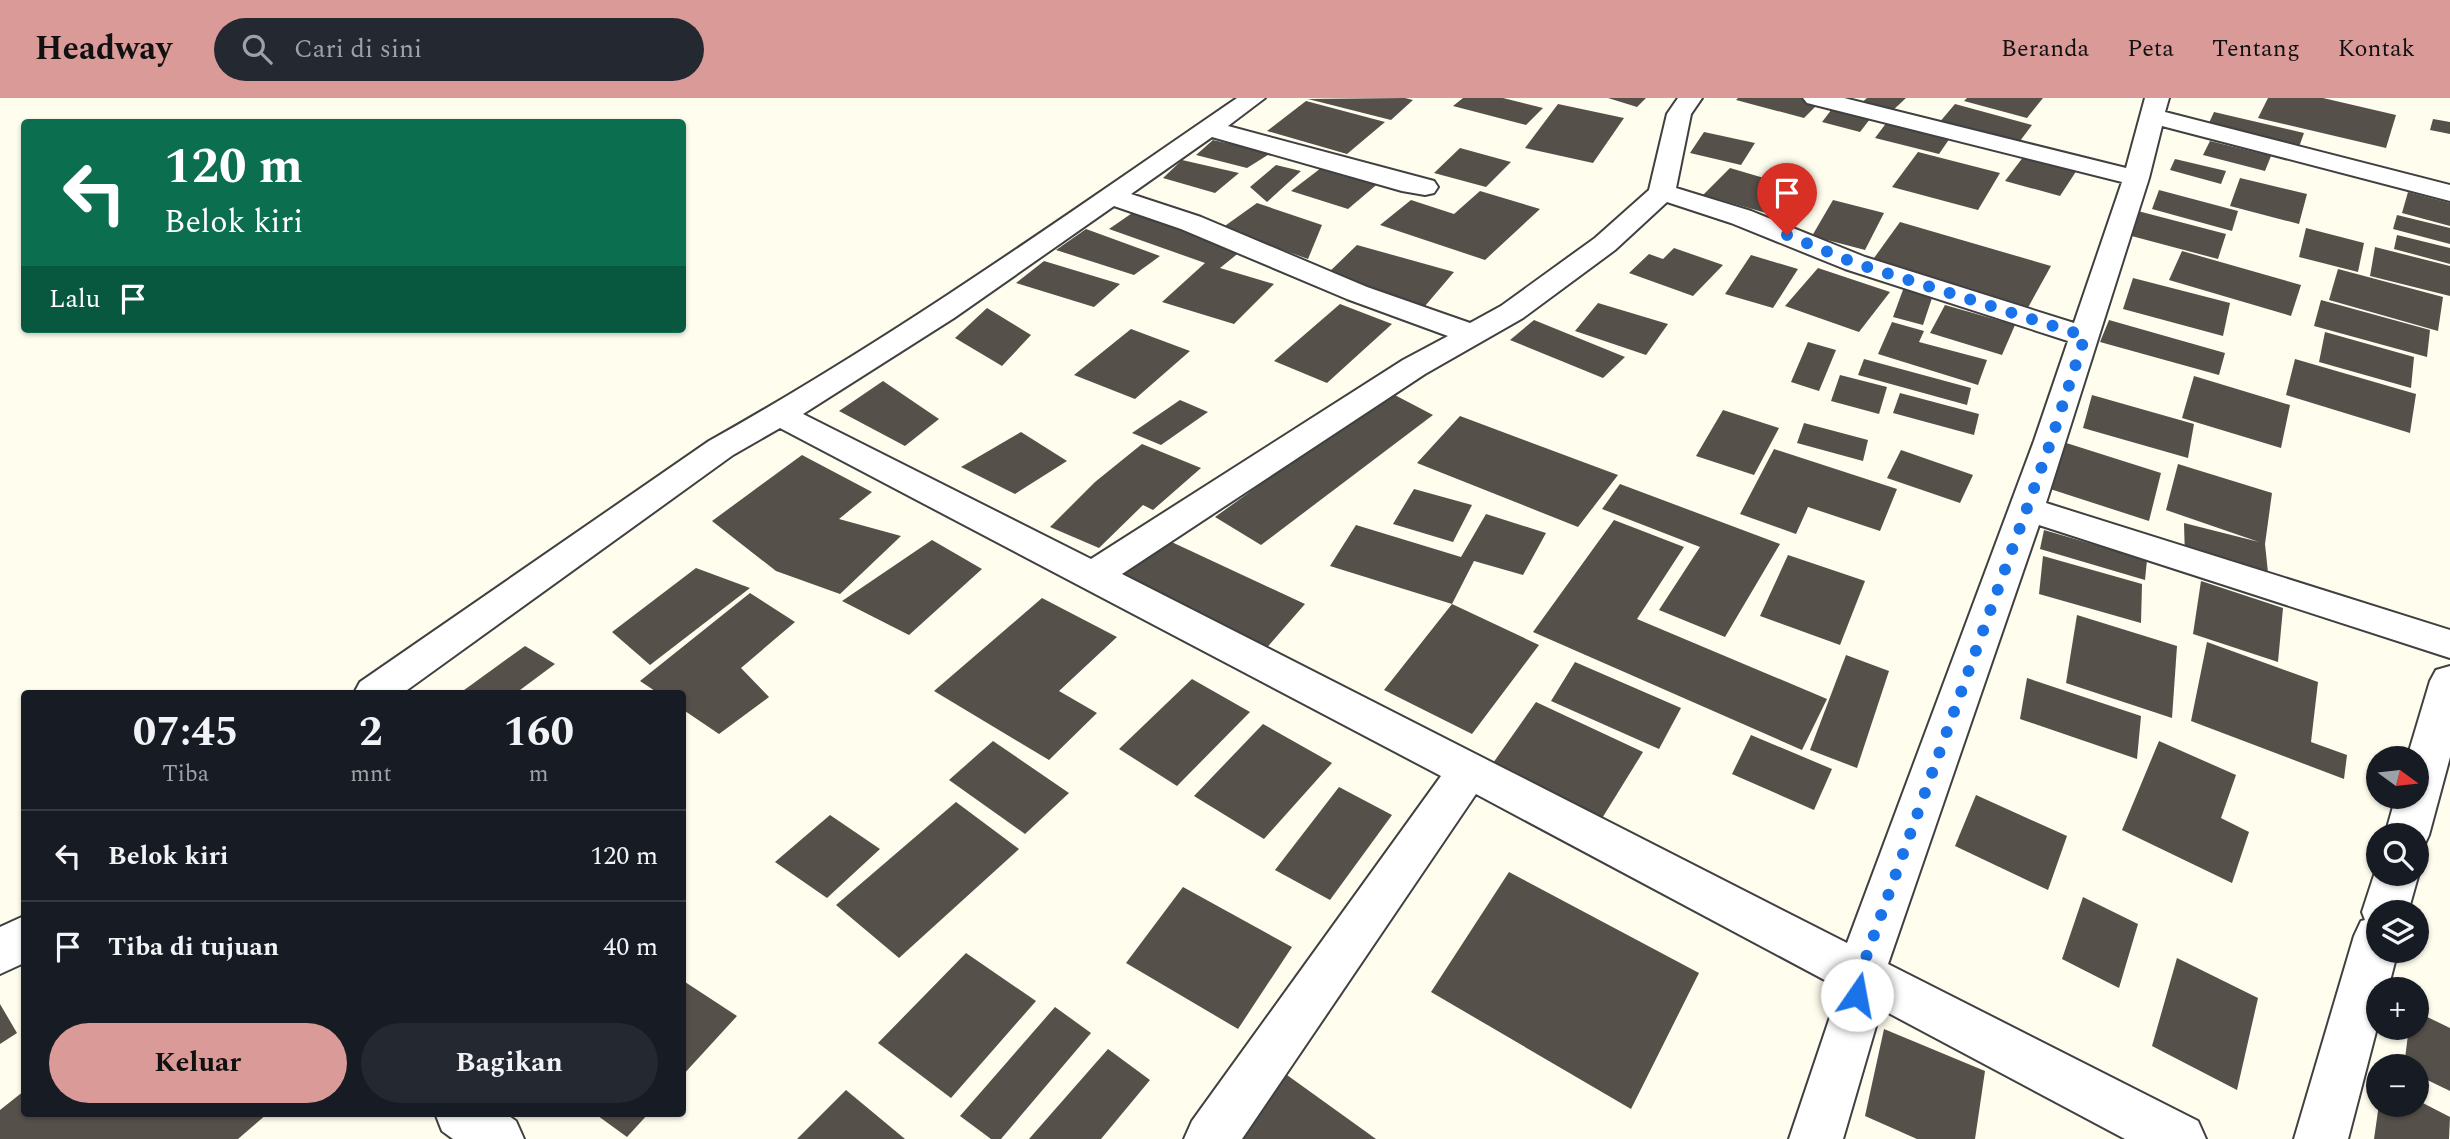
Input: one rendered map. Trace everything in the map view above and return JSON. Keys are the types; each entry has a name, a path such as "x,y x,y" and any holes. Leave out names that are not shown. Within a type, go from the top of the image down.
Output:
{"street":[{"path":"378,690 721,448 779,415 943,312 1252,98"},
{"path":"1093,575 1414,367 1475,335 1564,276 1639,216 1662,192 1679,114 1690,98"},
{"path":"1815,98 2136,178"},
{"path":"1816,1139 1855,1017 1860,974 2051,441 2136,178 2154,107 2450,193"},
{"path":"1207,128 1402,183 1425,187"},
{"path":"1662,192 1741,217 1855,263 2085,336"},
{"path":"1110,195 1191,223 1357,293 1475,335"},
{"path":"779,415 1093,575 2179,1139"},
{"path":"2025,508 2450,644"},
{"path":"2410,823 2450,681"},
{"path":"1211,1139 1469,771"},
{"path":"0,953 21,939"},
{"path":"2321,1139 2370,963"},
{"path":"467,1117 497,1139"}],"building":[{"path":"1463,98 1503,98 1543,108 1526,125 1453,106"},
{"path":"1608,98 1646,98 1637,107"},
{"path":"1804,98 1820,102 1804,118 1736,100"},
{"path":"1867,98 1906,98 1890,113 1860,104"},
{"path":"1967,98 2043,98 2027,118 1964,101"},
{"path":"2268,98 2323,98 2396,115 2386,148 2258,118"},
{"path":"1308,99 1413,100 1391,120"},
{"path":"1306,101 1385,122 1347,154 1267,131"},
{"path":"1558,104 1624,118 1593,163 1525,148"},
{"path":"1955,104 2032,125 2017,145 1938,124"},
{"path":"1832,109 1870,119 1860,132 1822,122"},
{"path":"2214,112 2304,133 2299,147 2208,125"},
{"path":"2433,119 2450,122 2450,134 2430,130"},
{"path":"1887,122 1950,138 1939,154 1875,138"},
{"path":"1704,132 1755,143 1741,165 1690,153"},
{"path":"1213,140 1271,153 1247,168 1196,155"},
{"path":"2210,141 2271,156 2265,171 2203,155"},
{"path":"1460,148 1511,162 1486,187 1434,173"},
{"path":"1918,152 2000,173 1978,210 1892,187"},
{"path":"2024,156 2077,170 2060,196 2005,181"},
{"path":"2175,159 2226,171 2221,184 2170,170"},
{"path":"1182,160 1239,173 1215,193 1163,178"},
{"path":"1276,165 1301,171 1267,202 1250,187"},
{"path":"1325,165 1381,181 1348,209 1291,191"},
{"path":"1730,168 1811,192 1791,220 1703,195"},
{"path":"2240,178 2307,194 2299,224 2230,206"},
{"path":"2159,190 2238,211 2232,231 2152,209"},
{"path":"1480,191 1540,209 1485,260 1380,225 1411,200 1454,214"},
{"path":"2408,192 2450,203 2450,226 2402,213"},
{"path":"1833,200 1884,213 1865,250 1812,236"},
{"path":"1257,203 1322,225 1308,259 1222,228"},
{"path":"1138,209 1246,247 1220,268 1274,284 1234,324 1162,302 1205,263 1109,229"},
{"path":"2134,210 2226,234 2218,259 2124,234"},
{"path":"2397,215 2450,228 2450,244 2393,229"},
{"path":"1900,222 2051,266 2025,313 1869,265"},
{"path":"2306,228 2364,243 2358,272 2299,257"},
{"path":"1086,229 1160,256 1134,275 1056,250"},
{"path":"2397,235 2450,248 2450,264 2394,249"},
{"path":"1357,245 1454,272 1425,306 1325,276"},
{"path":"2375,247 2450,266 2450,296 2370,276"},
{"path":"1674,248 1723,265 1693,296 1629,273 1649,254 1663,259"},
{"path":"2182,251 2301,285 2291,316 2169,280"},
{"path":"1751,255 1798,269 1773,308 1725,294"},
{"path":"1044,261 1120,284 1094,307 1016,283"},
{"path":"1818,268 1890,292 1859,332 1785,306"},
{"path":"2338,269 2443,297 2438,331 2329,300"},
{"path":"2133,278 2230,303 2223,336 2123,309"},
{"path":"1904,287 1933,295 1923,325 1893,317"},
{"path":"2321,300 2430,330 2427,357 2314,326"},
{"path":"1598,303 1668,324 1646,355 1575,331"},
{"path":"1340,304 1392,324 1327,383 1274,361"},
{"path":"1945,305 2015,325 2002,355 1930,333"},
{"path":"987,308 1031,335 1002,366 955,338"},
{"path":"1534,320 1625,357 1603,378 1510,340"},
{"path":"2109,320 2225,353 2219,375 2100,342"},
{"path":"1892,322 1924,331 1919,342 1987,360 1978,385 1878,354"},
{"path":"1131,329 1190,351 1135,399 1074,375"},
{"path":"2325,332 2414,357 2411,388 2319,362"},
{"path":"1808,342 1836,350 1819,391 1791,382"},
{"path":"1864,359 1971,388 1967,405 1858,375"},
{"path":"2295,359 2416,394 2410,433 2286,395"},
{"path":"1840,375 1887,387 1879,414 1831,401"},
{"path":"2194,376 2290,405 2281,448 2182,418"},
{"path":"883,381 939,419 905,446 839,411"},
{"path":"1389,392 1433,415 1261,545 1215,517"},
{"path":"1900,393 1979,414 1974,435 1893,413"},
{"path":"2092,395 2194,424 2188,458 2083,428"},
{"path":"1180,400 1208,412 1161,445 1132,433"},
{"path":"1723,410 1779,428 1754,475 1696,456"},
{"path":"1460,416 1618,475 1578,527 1417,463"},
{"path":"1804,423 1868,440 1863,461 1797,443"},
{"path":"1021,432 1067,461 1015,494 961,467"},
{"path":"2060,441 2161,473 2149,521 2044,487"},
{"path":"1142,444 1201,468 1153,510 1143,505 1099,548 1050,527 1095,482"},
{"path":"1774,449 1897,489 1880,531 1808,507 1796,534 1740,514"},
{"path":"1901,450 1973,475 1960,503 1887,478"},
{"path":"802,455 872,492 839,519 901,536 840,594 776,571 712,521"},
{"path":"2178,464 2272,493 2265,544 2269,582 2185,560 2184,523 2259,542 2166,510"},
{"path":"1620,484 1780,544 1725,637 1659,610 1700,547 1602,509"},
{"path":"1414,489 1472,505 1453,542 1393,524"},
{"path":"1486,514 1546,533 1523,575 1474,561 1452,604 1330,566 1356,525 1461,557"},
{"path":"1614,520 1684,547 1637,619 1827,699 1802,750 1533,632"},
{"path":"2044,530 2147,560 2145,580 2040,549"},
{"path":"1163,538 1305,604 1264,651 1118,579"},
{"path":"932,540 982,569 909,635 842,601"},
{"path":"1788,555 1865,581 1840,645 1760,616"},
{"path":"2043,556 2142,584 2141,623 2039,594"},
{"path":"696,568 750,588 650,665 612,632"},
{"path":"2201,581 2283,608 2278,662 2193,634"},
{"path":"750,593 795,622 741,668 769,697 719,734 686,712 686,690 654,690 640,681"},
{"path":"1042,598 1117,637 1059,691 1097,713 1049,760 934,691"},
{"path":"1452,604 1539,645 1472,734 1384,690"},
{"path":"2077,615 2177,646 2172,718 2066,683"},
{"path":"2207,642 2318,682 2311,742 2347,755 2344,779 2191,721"},
{"path":"525,646 555,664 520,690 464,690"},
{"path":"1846,655 1889,671 1857,768 1810,750"},
{"path":"1575,662 1681,708 1659,749 1551,701"},
{"path":"2027,678 2141,716 2137,759 2020,719"},
{"path":"1192,679 1250,712 1177,786 1119,749"},
{"path":"1536,702 1643,752 1596,828 1486,773"},
{"path":"1263,724 1332,763 1264,839 1194,796"},
{"path":"1751,735 1832,769 1814,810 1732,774"},
{"path":"993,741 1069,793 1025,834 949,780"},
{"path":"2159,741 2236,775 2221,818 2249,832 2232,883 2122,830"},
{"path":"1339,787 1392,815 1330,900 1275,870"},
{"path":"1976,795 2067,836 2048,890 1955,846"},
{"path":"956,802 1019,849 899,958 836,905"},
{"path":"830,815 880,849 827,898 775,862"},
{"path":"1509,872 1699,973 1631,1109 1431,992"},
{"path":"1183,887 1292,947 1238,1029 1126,963"},
{"path":"2083,897 2138,924 2119,988 2062,959"},
{"path":"966,953 1036,1001 951,1098 878,1043"},
{"path":"2177,958 2258,998 2237,1090 2152,1046"},
{"path":"686,983 737,1016 686,1072"},
{"path":"0,1004 17,1033 0,1044"},
{"path":"1055,1007 1091,1033 1001,1139 991,1139 960,1116"},
{"path":"2429,1018 2450,1028 2450,1091 2429,1081 2429,1054 2406,1054 2407,1040 2429,1040"},
{"path":"1884,1029 1985,1071 1975,1139 1917,1139 1865,1116"},
{"path":"1108,1049 1150,1080 1101,1139 1029,1139"},
{"path":"1280,1070 1376,1139 1226,1139"},
{"path":"846,1090 905,1139 797,1139"},
{"path":"21,1093 21,1117 263,1117 238,1139 0,1139 0,1110"},
{"path":"2429,1106 2450,1117 2449,1139 2374,1139 2377,1117 2429,1117"},
{"path":"600,1117 645,1117 627,1137"}],"route":[{"path":"1787,235 1855,263 2085,336 2051,441 1860,974 1857,995"}]}
